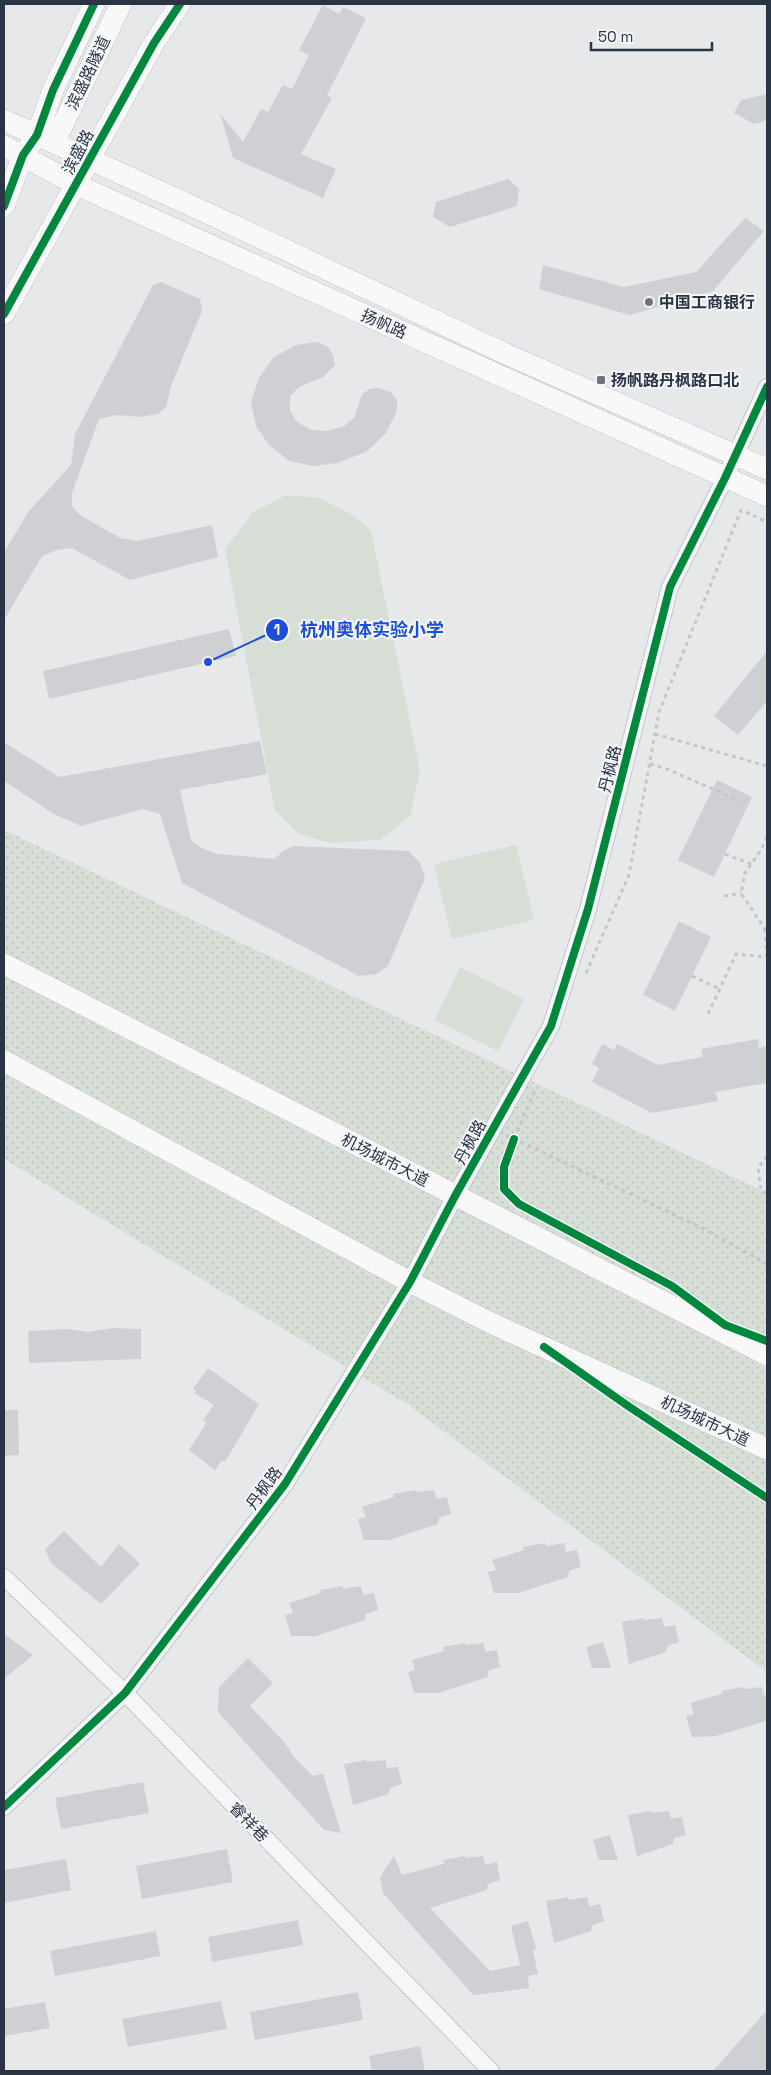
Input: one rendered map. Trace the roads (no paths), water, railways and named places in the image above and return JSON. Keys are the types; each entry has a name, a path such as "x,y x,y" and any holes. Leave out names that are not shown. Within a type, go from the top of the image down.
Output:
{"main road":[{"path":"4,206 23,155 46,139 53,90 94,4"},
{"name":"滨盛路隧道","path":"46,139 121,4"},
{"path":"154,43 165,4"},
{"name":"滨盛路","path":"4,314 154,43 180,4"},
{"path":"4,120 216,217 506,354 767,469"},
{"name":"扬帆路","path":"4,146 76,185 767,496"},
{"name":"机场城市大道","path":"4,964 767,1355"},
{"name":"机场城市大道","path":"4,1060 410,1282 489,1322 767,1449"}],"street":[{"name":"丹枫路","path":"4,1807 124,1693 286,1484 410,1282 455,1196 551,1026 588,909 670,587 725,478 767,387"},
{"name":"睿祥巷","path":"4,1577 124,1693 491,2071"}],"place":[{"name":"中国工商银行","path":"649,302"},
{"name":"扬帆路丹枫路口北","path":"601,380"},
{"name":"杭州奥体实验小学","path":"208,662"}]}
